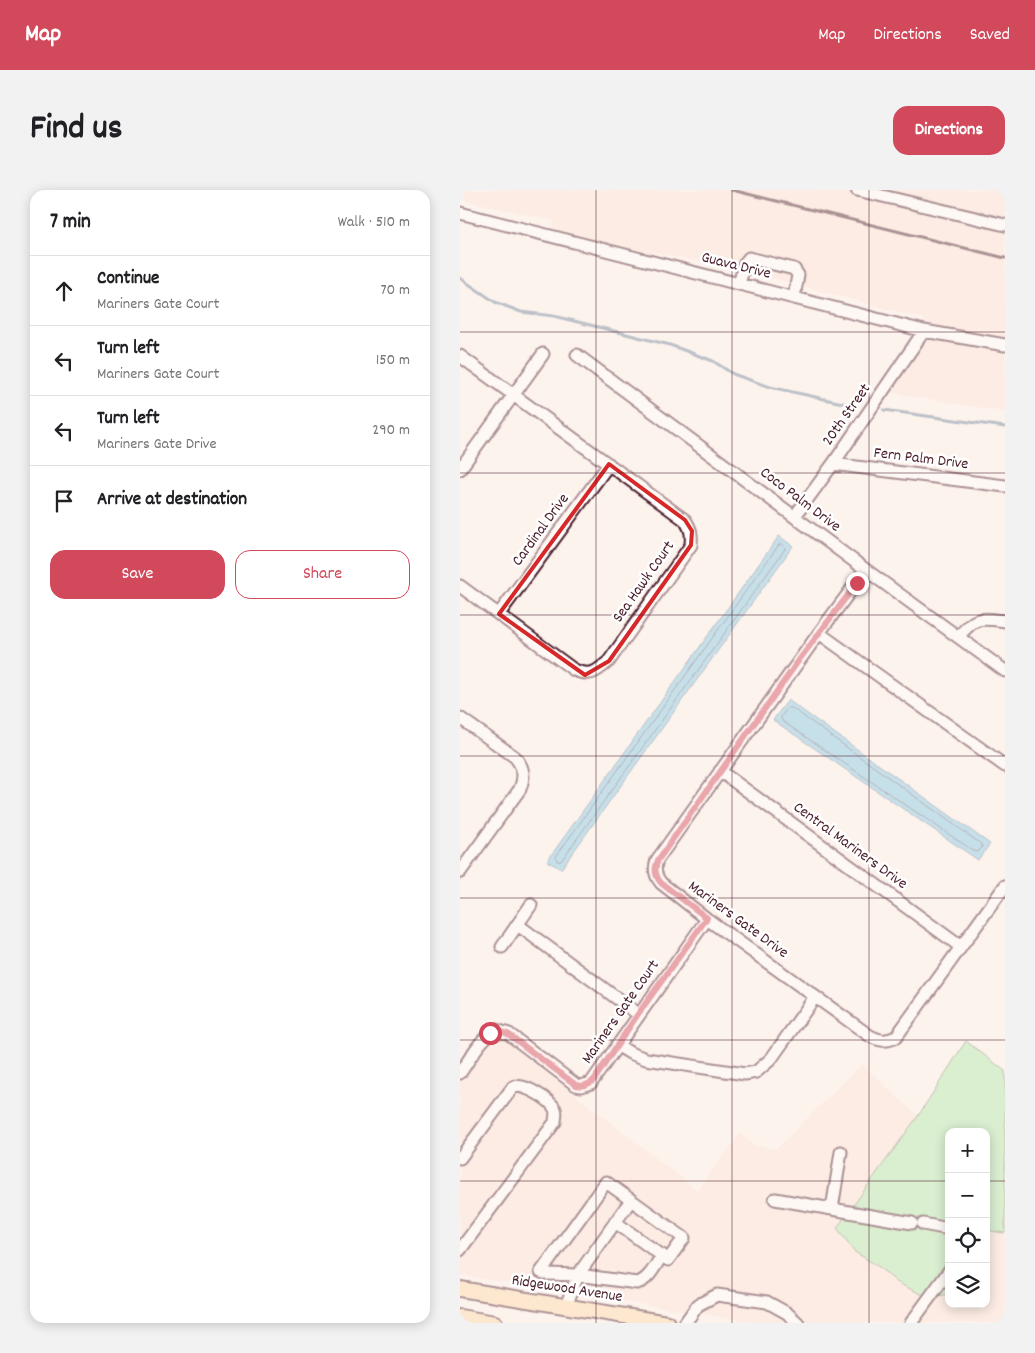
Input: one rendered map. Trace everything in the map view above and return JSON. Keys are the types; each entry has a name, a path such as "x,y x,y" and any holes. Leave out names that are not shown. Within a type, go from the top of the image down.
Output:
{"main road":[{"name":"Ridgewood Avenue","path":"460,1289 668,1323"},
{"path":"460,1317 495,1323"}],"street":[{"path":"857,190 1005,226"},
{"name":"Guava Drive","path":"460,213 924,331 1005,345"},
{"path":"739,284 744,263 750,258 794,269 798,275 794,298"},
{"name":"20th Street","path":"795,516 924,331"},
{"path":"460,469 543,354"},
{"name":"Coco Palm Drive","path":"577,355 1005,671"},
{"name":"Sea Hawk Court","path":"460,356 685,520 692,531 691,545 609,661 598,671 585,675 574,670 460,586"},
{"name":"Cardinal Drive","path":"499,614 609,464"},
{"name":"Fern Palm Drive","path":"833,464 1005,486"},
{"name":"Mariners Gate Drive","path":"866,570 658,860 655,868 656,875 661,883 707,918 815,997 878,1040 889,1040 896,1036 1005,886"},
{"path":"958,637 970,623 981,618 1005,621"},
{"path":"819,633 1005,766"},
{"path":"460,718 515,757 521,764 524,775 520,789 460,872"},
{"name":"Central Mariners Drive","path":"720,771 961,947"},
{"path":"502,947 531,905"},
{"name":"Mariners Gate Court","path":"460,1073 490,1033 496,1030 508,1034 576,1085 581,1086 594,1080 638,1014 707,918"},
{"path":"518,925 638,1014"},
{"path":"617,1045 634,1056 646,1059 745,1074 756,1072 771,1059 815,997"},
{"path":"460,1158 513,1087 518,1085 532,1090 554,1107 556,1112 555,1122 460,1250"},
{"path":"832,1209 841,1152"},
{"path":"615,1222 668,1260 684,1238 606,1182 541,1272 624,1282 643,1282 662,1256"},
{"path":"566,1306 578,1275 631,1200"},
{"path":"775,1200 945,1229"},
{"path":"911,1323 945,1276"},
{"path":"685,1323 698,1305 717,1295 767,1302 787,1313 798,1323"}],"highlighted area":[{"path":"609,464 685,520 692,531 691,545 609,661 585,675 499,614"}],"shaded area":[{"path":"460,190 1005,190 1005,412 876,390 925,319 738,269 624,247 621,261 549,243 554,221 460,199"},
{"path":"489,1028 697,1190 741,1133 754,1145 776,1149 862,1064 918,1116 837,1228 898,1283 945,1293 945,1308 990,1308 990,1231 1005,1233 1005,1323 758,1323 460,1275 460,1068"}],"green space":[{"path":"966,1041 1005,1071 1005,1233 990,1231 990,1128 945,1128 945,1295 929,1298 898,1283 879,1267 855,1252 837,1228 918,1116"}],"water":[{"path":"779,536 793,546 561,869 547,861"},
{"path":"788,700 990,844 978,860 773,720"}],"waterway":[{"path":"460,278 495,302 521,312 554,316 670,345 713,361 733,374 770,387 847,404"},
{"path":"884,410 1005,427"}],"railway":[{"path":"732,190 1005,258"}],"route":[{"path":"490,1033 496,1030 508,1034 576,1085 581,1086 594,1080 638,1014 707,918 661,883 656,875 655,868 658,860 799,660 857,583"}]}
